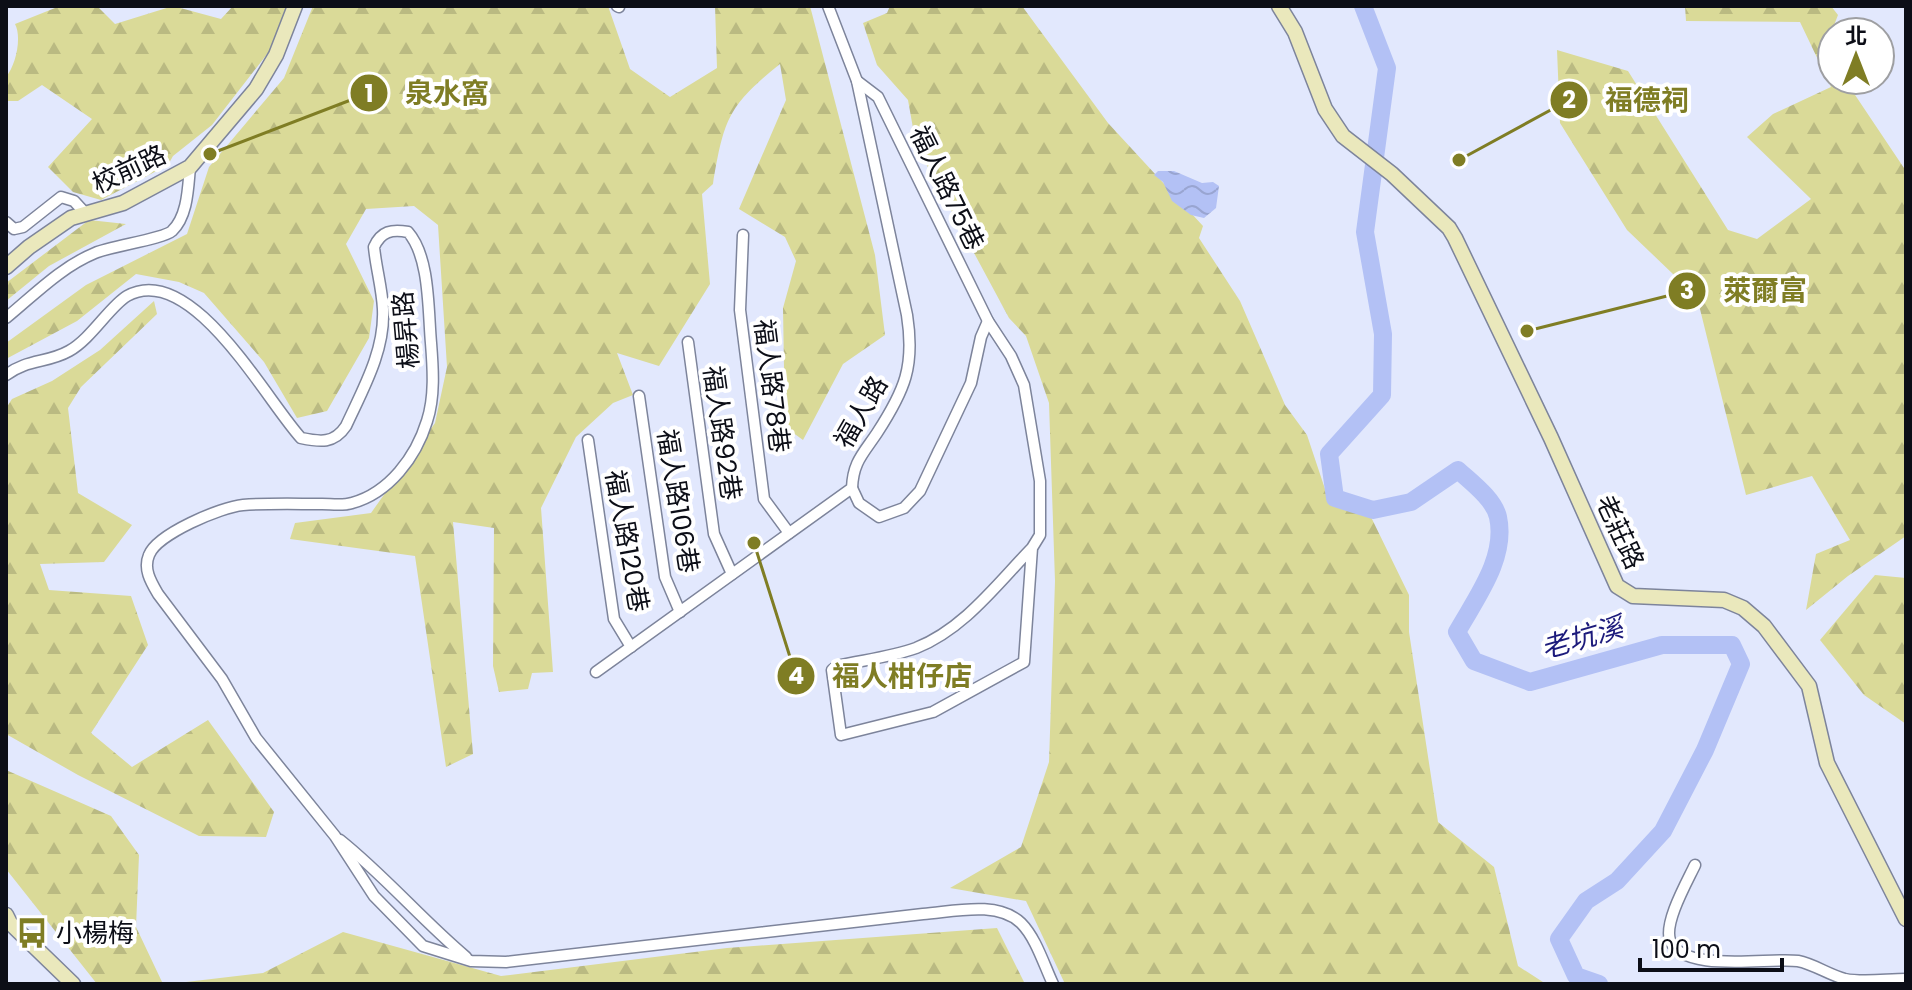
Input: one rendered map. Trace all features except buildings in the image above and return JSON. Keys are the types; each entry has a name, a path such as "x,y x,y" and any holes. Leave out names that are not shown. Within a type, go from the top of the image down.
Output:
{"street":[{"name":"校前路","path":"6,267 71,218 123,203 190,167 256,89 276,55 295,6"},
{"name":"福人路","path":"596,672 852,488 853,470 890,412 907,378 912,345 857,81 828,6"},
{"name":"老莊路","path":"1279,6 1295,32 1325,109 1343,136 1449,228 1455,238 1480,296 1551,438 1617,586 1633,596 1724,600 1743,608 1764,626 1809,686 1827,763 1906,919"},
{"name":"福人路75巷","path":"857,81 878,97 988,321 1011,356 1024,385 1040,481 1040,535 1032,548 969,614 947,632 915,648 837,666 832,670 841,735 933,712 1024,662 1032,548"},
{"path":"6,318 61,272 95,253 169,233 180,221 188,193 190,167"},
{"path":"6,222 14,229 23,227 61,197 74,201 86,214"},
{"name":"楊昇路","path":"6,375 22,364 68,352 97,328 125,296 158,290 189,304 211,326 301,438 323,443 339,436 346,426 376,357 382,334 383,313 374,247 385,232 396,230 408,232 415,240 420,249 434,374 428,420 392,482 351,504 240,505 211,514 159,541 149,552 146,565 149,579 158,594 222,679 256,738 335,836"},
{"name":"福人路78巷","path":"743,235 740,310 764,499 789,533"},
{"path":"852,488 859,503 879,517 904,508 920,491 971,383 981,337 988,321"},
{"name":"福人路92巷","path":"688,342 714,534 732,574"},
{"name":"福人路106巷","path":"639,396 665,577 680,612"},
{"name":"福人路120巷","path":"588,440 614,619 631,647"},
{"path":"335,836 364,859 439,934 471,961"},
{"path":"335,836 374,896 423,946 471,961 506,962 923,914 985,910 1007,914 1020,922 1032,938 1053,984"},
{"path":"1695,865 1670,925 1670,939 1678,951 1689,957 1715,961 1799,961 1846,979 1906,979"},
{"path":"6,915 10,923 73,984"}],"green space":[{"path":"60,6 97,6 115,24 173,6 221,19 233,6 288,6 271,49 212,125 173,156 168,165 101,200 73,192 48,167 92,119 42,85 18,101 6,101 6,77 13,65 18,43 15,24"},
{"path":"313,6 608,6 630,69 670,97 717,68 715,6 810,6 875,255 885,335 843,364 803,440 785,427 783,308 796,261 785,237 739,209 786,100 780,64 749,91 731,115 713,184 702,194 710,284 659,366 617,353 633,395 613,403 576,437 541,508 553,672 532,673 528,689 499,692 493,666 494,528 453,522 473,754 446,767 415,556 290,539 295,523 371,513 435,423 447,367 438,225 414,206 366,209 346,244 374,301 369,338 327,411 297,418 264,362 204,293 179,282 136,274 77,321 6,359 6,343 86,285 187,234 209,167 284,78"},
{"path":"890,6 1022,6 1108,123 1203,226 1199,238 1240,301 1285,405 1307,435 1329,501 1371,517 1409,595 1409,632 1438,822 1494,867 1518,966 1546,984 1065,984 1026,901 950,888 1021,847 1049,762 1055,581 1049,403 1026,336 1009,318 916,145 908,100 877,65 863,23 887,13"},
{"path":"1685,6 1831,6 1838,15 1816,16 1816,56 1800,22 1686,21"},
{"path":"1557,50 1628,71 1728,230 1757,239 1811,199 1747,137 1773,114 1816,94 1856,96 1906,171 1906,536 1806,610 1816,554 1850,540 1812,476 1746,495 1697,297 1627,230 1560,123"},
{"path":"89,220 126,224 49,266 6,301 6,283"},
{"path":"154,301 157,314 81,387 68,408 78,493 132,525 104,562 40,564 49,590 131,596 148,645 91,733 132,767 208,720 274,812 266,837 199,836 78,775 6,734 6,408 12,399 52,381 100,350"},
{"path":"1875,575 1906,578 1906,724 1864,695 1820,640"},
{"path":"6,770 111,816 139,855 136,927 163,984 97,984 6,869"},
{"path":"997,928 1025,984 169,984 263,973 343,932 501,976 727,948"}],"water":[{"path":"1158,171 1174,171 1202,183 1213,182 1219,186 1216,208 1204,218 1191,215 1172,201 1163,182 1154,175"}],"waterway":[{"name":"老坑溪","path":"1363,6 1387,68 1365,232 1383,334 1382,395 1329,454 1335,498 1373,510 1411,502 1458,470 1487,497 1498,517 1498,547 1488,577 1457,632 1474,661 1530,682 1662,645 1732,645 1741,664 1705,750 1663,831 1617,881 1586,901 1559,939 1576,976 1599,984"}],"place":[{"name":"泉水窩","path":"210,154"},
{"name":"福德祠","path":"1459,160"},
{"name":"萊爾富","path":"1527,331"},
{"name":"福人柑仔店","path":"754,543"},
{"name":"小楊梅","path":"32,933"}]}
